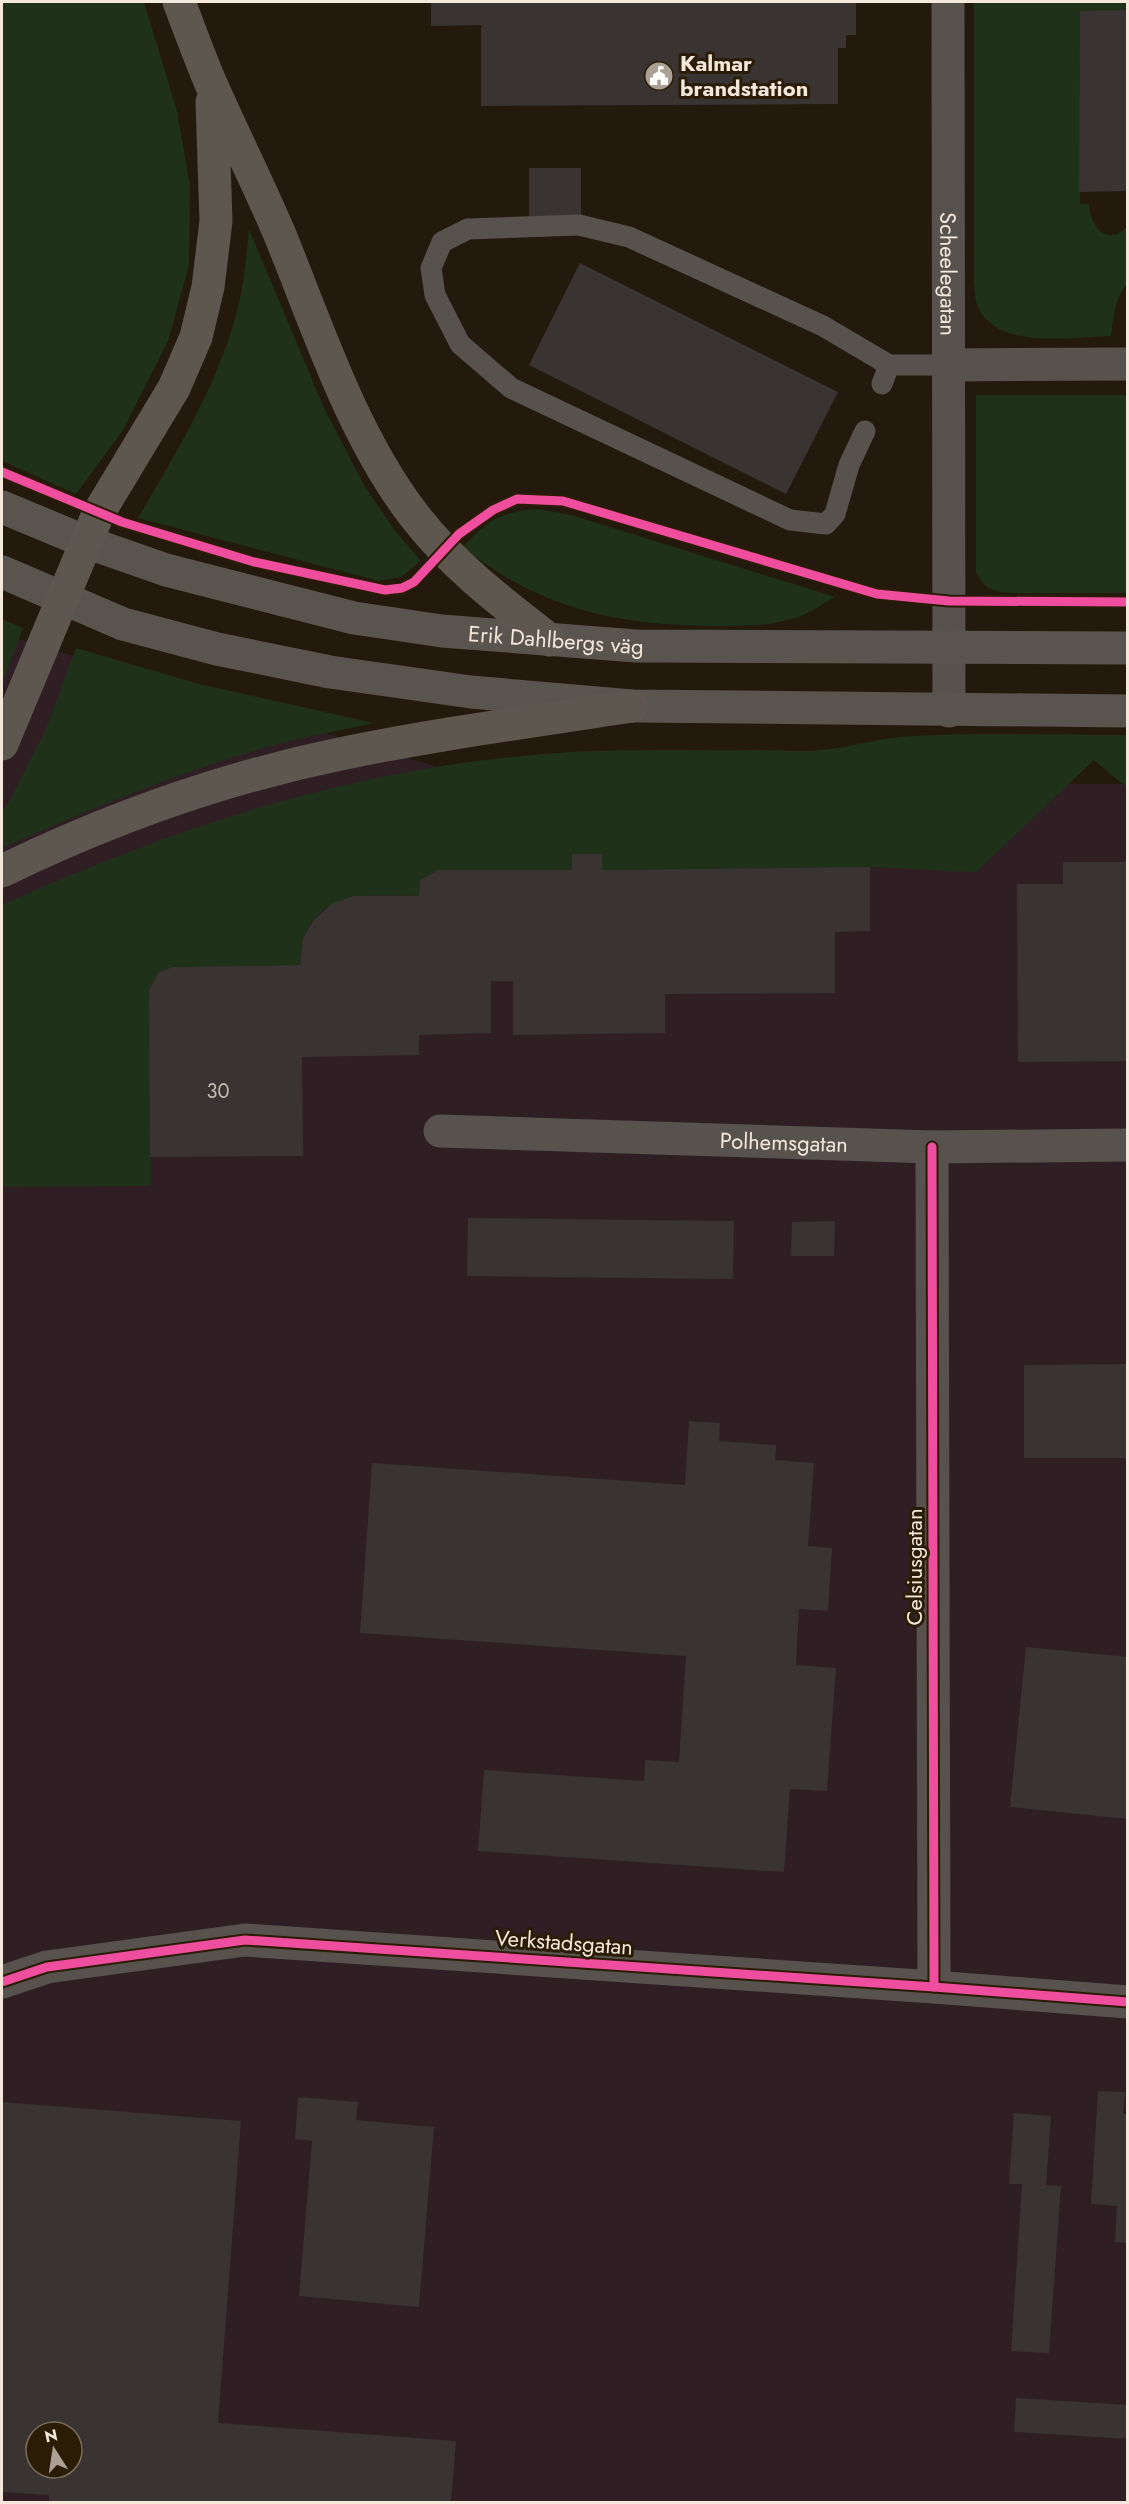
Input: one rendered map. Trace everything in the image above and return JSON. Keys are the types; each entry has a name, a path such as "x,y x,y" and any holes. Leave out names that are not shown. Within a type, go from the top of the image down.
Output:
{"highway":[{"path":"179,2 211,85 277,229 347,398 380,464 413,514 444,550 488,591 550,640"},
{"path":"2,744 98,514 174,388 196,337 208,288 216,221 211,85"},
{"path":"2,871 47,849 141,812 234,780 339,754 632,706"}],"main road":[{"name":"Erik Dahlbergs väg","path":"2,507 86,542 166,570 354,618 442,631 636,646 1128,648"},
{"path":"2,572 123,624 216,649 330,672 471,692 632,706 949,711 1128,711"}],"street":[{"name":"Scheelegatan","path":"948,2 948,365 1128,364"},
{"path":"948,365 949,711"},
{"name":"Polhemsgatan","path":"440,1131 932,1147 1128,1145"},
{"name":"Celsiusgatan","path":"932,1147 934,1987"},
{"name":"Verkstadsgatan","path":"2,1982 47,1967 245,1940 1128,2002"}],"lane":[{"path":"865,430 849,465 835,514 826,524 790,520 511,388 460,344 435,295 431,268 442,242 468,229 579,225 629,237 823,326 885,375 948,365"}],"shaded area":[{"path":"2,634 483,781 1127,784 1127,2502 2,2502"}],"green space":[{"path":"2,2 144,2 177,111 190,186 189,265 168,341 123,430 76,494 2,461"},
{"path":"974,2 1127,2 1127,10 1080,12 1080,204 1089,204 1096,227 1106,235 1120,233 1127,227 1127,284 1117,302 1111,336 1056,339 1018,335 1001,330 988,321 978,307 974,284"},
{"path":"249,229 324,408 365,487 396,532 421,561 401,577 379,581 138,518 194,419 228,342 239,304"},
{"path":"976,395 1127,395 1127,593 1009,593 993,590 982,582 976,572"},
{"path":"538,509 571,515 835,597 795,618 750,625 704,626 638,621 576,608 547,598 519,584 491,568 463,547 480,530 496,519 514,512"},
{"path":"2,619 23,628 2,683"},
{"path":"76,648 199,684 374,723 280,743 199,768 100,806 2,848 2,812 46,729"},
{"path":"940,735 1127,735 1127,788 1094,760 976,872 870,867 602,870 572,854 572,870 438,870 420,880 419,896 369,896 337,902 313,921 303,940 300,965 172,967 158,973 149,990 151,1186 2,1187 2,905 133,850 199,827 335,787 474,761 597,751 813,751 902,737"}],"building":[{"name":"Kalmar brandstation","path":"431,2 856,2 856,35 846,35 846,48 838,48 838,104 481,106 481,25 431,26"},
{"path":"1128,10 1128,191 1079,192 1080,11"},
{"path":"529,168 581,168 581,216 529,216"},
{"path":"580,263 838,392 786,494 529,365"},
{"path":"572,854 602,854 602,870 870,867 870,931 835,932 835,993 665,994 665,1033 513,1035 513,981 491,981 491,1033 419,1035 419,1055 302,1057 303,1156 150,1157 149,990 158,973 172,967 300,965 303,938 313,921 331,904 354,896 419,896 420,880 438,870 572,870"},
{"path":"1063,862 1128,862 1128,1061 1018,1062 1017,884 1063,884"},
{"path":"468,1218 734,1221 733,1279 467,1276"},
{"path":"835,1221 834,1256 791,1256 792,1222"},
{"path":"1128,1364 1128,1458 1024,1458 1024,1365"},
{"path":"689,1421 720,1423 719,1441 776,1445 775,1460 814,1463 808,1546 832,1548 828,1611 799,1609 796,1665 836,1668 827,1791 790,1789 784,1872 478,1851 484,1770 644,1781 645,1760 679,1762 686,1656 360,1633 372,1463 685,1485"},
{"path":"1026,1647 1128,1657 1128,1819 1010,1807"},
{"path":"1098,2091 1125,2092 1123,2114 1128,2114 1128,2243 1115,2242 1117,2206 1091,2204"},
{"path":"298,2097 358,2102 356,2120 434,2127 419,2307 299,2296 312,2141 295,2139"},
{"path":"2,2102 241,2121 218,2423 456,2441 451,2502 49,2502 49,2495 2,2492"},
{"path":"1014,2113 1051,2116 1046,2185 1061,2186 1049,2353 1011,2351 1022,2184 1009,2184"},
{"path":"1016,2398 1128,2405 1128,2439 1014,2432"}],"cycle path":[{"path":"2,472 122,522 254,562 385,590 402,588 414,582 459,534 493,510 517,499 563,501 877,594 949,601 1128,602"},
{"path":"932,1147 934,1987"},
{"path":"2,1982 47,1967 245,1940 1128,2002"}],"place":[{"name":"Kalmar brandstation","path":"659,76"}]}
